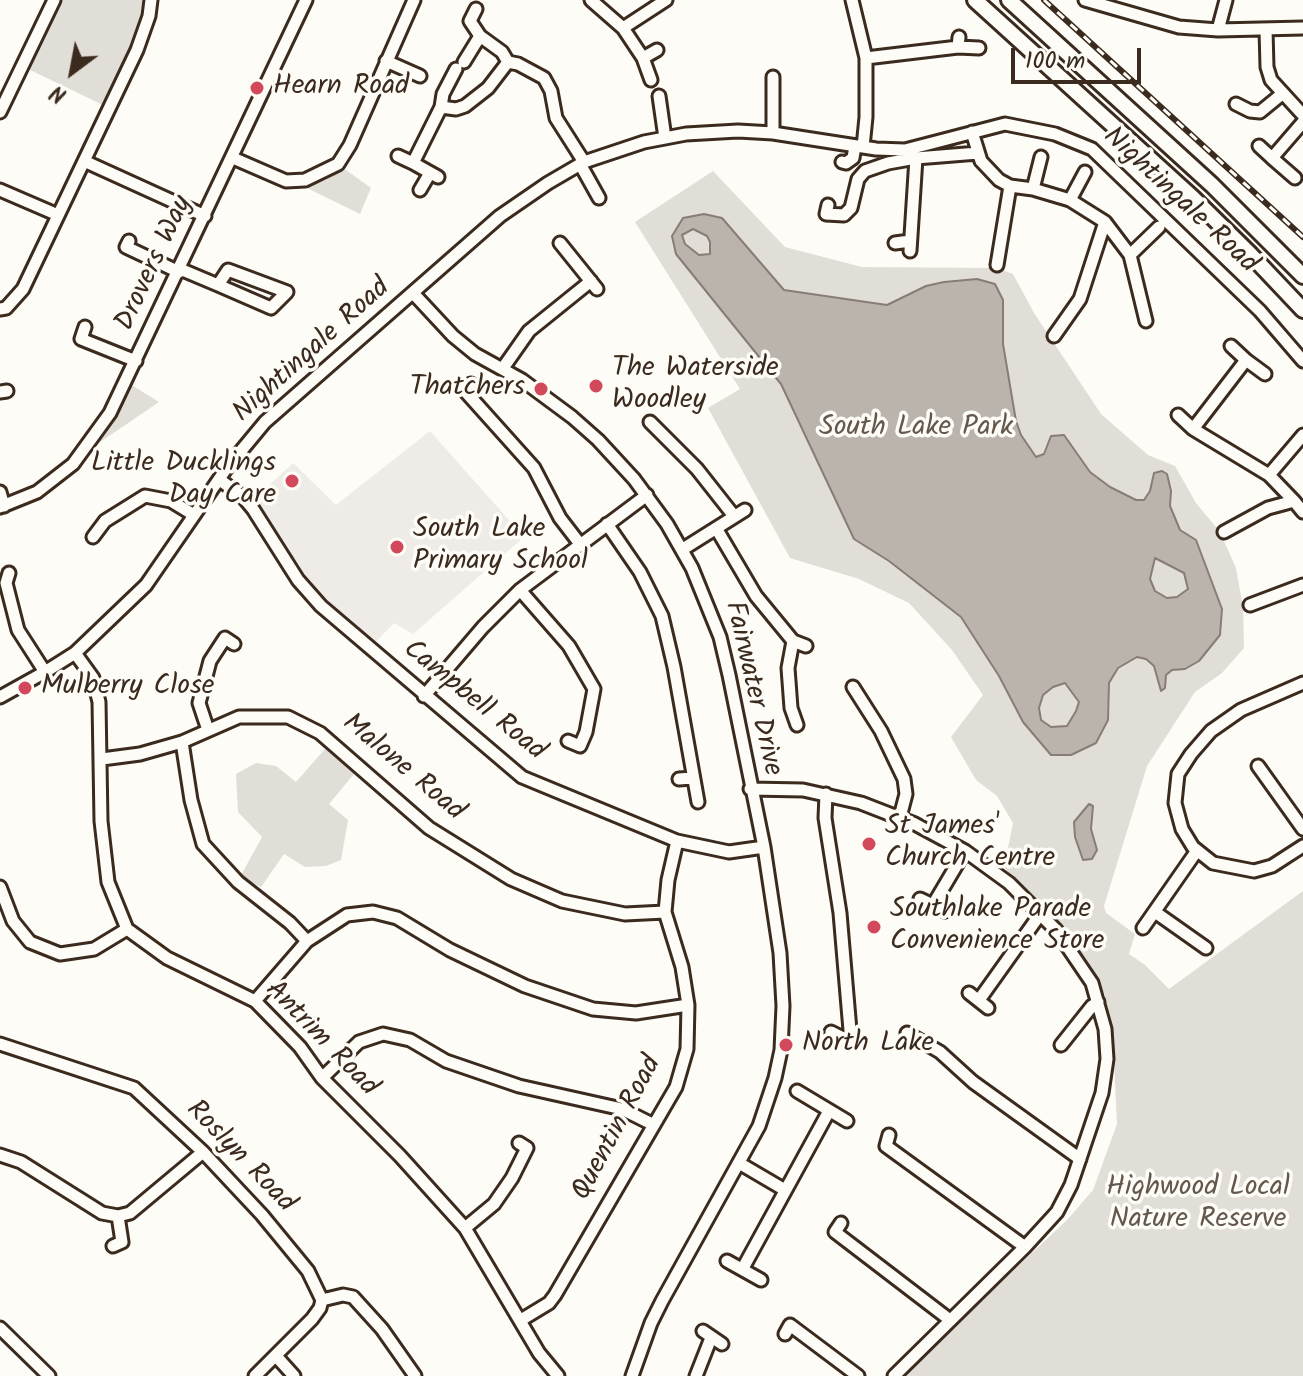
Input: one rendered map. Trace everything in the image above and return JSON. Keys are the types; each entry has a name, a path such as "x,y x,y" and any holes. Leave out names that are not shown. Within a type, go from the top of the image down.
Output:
{"main road":[{"path":"975,0 1193,198 1303,310"},
{"path":"1009,0 1212,185 1303,276"}],"street":[{"path":"0,112 54,0"},
{"path":"0,309 6,308 23,289 137,50 151,0"},
{"name":"Drovers Way","path":"2,507 37,492 73,464 110,413 306,0"},
{"path":"233,158 286,181 305,180 338,164 350,145 414,0"},
{"path":"591,0 623,28 643,58 651,80"},
{"path":"623,28 666,0"},
{"path":"842,162 853,158 866,117 866,58 852,0"},
{"path":"1218,30 1226,0"},
{"path":"1090,1 1179,27 1218,30 1303,28"},
{"path":"476,9 470,21 480,36 502,52 508,62 544,78 551,91 556,118 599,198"},
{"path":"1266,30 1269,74 1282,94 1303,115"},
{"path":"413,163 457,67 480,36"},
{"path":"866,58 959,42 979,48"},
{"path":"643,58 657,50"},
{"path":"386,61 420,76"},
{"path":"441,107 456,109 465,106 488,88 508,62"},
{"path":"773,77 777,89 773,133"},
{"path":"1236,104 1261,116 1282,94"},
{"path":"659,96 665,138"},
{"path":"1272,158 1303,122"},
{"name":"Nightingale Road","path":"0,697 75,653 146,585 226,469 265,422 500,216 582,163 665,138 738,131 905,150 1005,124 1055,134 1092,149 1260,311 1303,361"},
{"path":"972,132 978,153 987,169 999,180 1010,186 1070,200 1105,222 1130,255 1146,321"},
{"path":"1259,146 1295,178"},
{"path":"825,214 844,215 851,208 858,179 865,171 916,158 978,153"},
{"path":"398,156 434,175 420,190"},
{"path":"1033,189 1041,157"},
{"path":"895,243 910,246 916,158"},
{"path":"84,161 205,216"},
{"path":"1070,200 1085,172"},
{"path":"1001,260 1010,186"},
{"path":"0,190 58,215"},
{"path":"1061,334 1080,299 1105,222"},
{"path":"1130,255 1159,227"},
{"path":"503,368 529,331 594,285 560,243"},
{"path":"126,247 271,308 288,291 228,270 218,285"},
{"name":"Fairwater Drive","path":"413,293 453,336 475,354 531,386 588,430 647,495 683,549 720,637 764,847 780,953 783,1006 781,1050 766,1108 662,1301 632,1376"},
{"path":"85,327 81,339 136,361"},
{"path":"1231,346 1265,374"},
{"path":"1193,429 1246,360"},
{"path":"471,384 465,391 534,468 560,518 580,544"},
{"path":"1178,415 1193,429 1269,475 1303,512"},
{"path":"650,422 665,430 739,513 683,549"},
{"path":"1269,475 1303,435"},
{"name":"Campbell Road","path":"220,480 243,497 253,509 298,580 321,606 522,777 677,841 729,852 764,847"},
{"path":"0,492 2,507"},
{"path":"424,696 483,627 520,590 647,495"},
{"path":"99,534 105,521 145,496 171,501 194,515"},
{"path":"1227,525 1294,501"},
{"path":"607,524 640,572 662,616 674,667 685,778 698,802"},
{"path":"716,528 756,596 793,641 806,646"},
{"path":"5,579 18,630 45,672"},
{"path":"1257,606 1303,585"},
{"path":"520,590 569,646 594,689 584,748 568,741"},
{"path":"208,730 199,703 210,661 225,638"},
{"path":"793,641 788,668 791,708 797,725"},
{"path":"0,887 13,921 30,942 60,954 94,949 127,929 108,882 101,821 99,702 93,678 75,653"},
{"path":"1303,683 1241,710 1211,731 1178,774 1175,803 1182,829 1196,852 1213,863 1254,871 1272,866 1303,846"},
{"path":"853,687 866,697 904,779 906,794 900,817"},
{"name":"Malone Road","path":"102,759 140,754 182,742 239,717 288,717 320,733 429,828 511,879 562,901 625,914 665,912"},
{"path":"182,742 191,800 203,844 238,882 290,923 307,941"},
{"path":"1259,774 1303,829"},
{"path":"750,789 788,789 826,794 900,817 965,851 1009,883 1041,913 1072,951 1092,983 1105,1029 1107,1059 1102,1093 1080,1159 1057,1212 894,1376"},
{"path":"826,794 825,818 840,913 851,1042 831,1032"},
{"name":"Quentin Road","path":"521,1320 549,1303 555,1295 676,1087 687,1049 688,1005 682,967 665,912 677,841"},
{"path":"933,905 965,851"},
{"path":"1143,928 1196,852"},
{"path":"920,899 945,911"},
{"path":"255,1001 307,941 347,915 373,912 397,918 450,950 525,986 593,1009 636,1013 688,1005"},
{"path":"1155,912 1206,948"},
{"path":"979,1000 1041,913"},
{"name":"Antrim Road","path":"127,929 167,958 255,1001 300,1047 322,1078 400,1156 465,1228 539,1353 558,1376"},
{"path":"1068,1041 1098,1002"},
{"path":"907,1033 1080,1159"},
{"path":"322,1078 359,1042 383,1034 410,1040 462,1067 519,1086 622,1109 654,1125"},
{"name":"Roslyn Road","path":"0,1044 134,1088 203,1152 262,1215 308,1271 322,1300"},
{"path":"797,1091 847,1121"},
{"path":"743,1268 829,1111"},
{"path":"465,1228 494,1204 512,1178 526,1143"},
{"path":"885,1145 1025,1247"},
{"path":"0,1155 21,1162 102,1213 118,1216 130,1213 203,1152"},
{"path":"739,1163 785,1190"},
{"path":"118,1216 122,1244"},
{"path":"835,1232 950,1320"},
{"path":"727,1261 761,1280"},
{"path":"255,1376 312,1319 322,1300 343,1295 353,1297 382,1329 415,1376"},
{"path":"790,1326 858,1376"},
{"path":"0,1328 49,1376"},
{"path":"696,1376 712,1338"},
{"path":"276,1356 294,1376"}],"shaded area":[{"path":"704,214 722,218 784,290 887,305 926,286 944,282 977,279 995,284 1003,300 1003,344 1016,421 1021,435 1036,457 1044,454 1051,436 1064,435 1090,472 1110,487 1136,500 1144,500 1150,491 1154,473 1162,471 1167,474 1170,506 1180,530 1196,540 1222,609 1220,635 1199,661 1185,669 1172,670 1166,675 1165,688 1161,691 1154,666 1146,659 1137,657 1118,668 1109,683 1108,720 1096,743 1071,755 1051,755 1023,722 999,676 961,617 889,561 854,539 781,384 676,254 672,236 683,218","holes":["693,229 707,236 710,254 699,255 685,244 682,235","1155,558 1184,573 1188,589 1177,597 1167,598 1155,591 1150,579","1065,683 1079,702 1067,726 1051,727 1041,720 1039,708 1043,695"]},
{"name":"South Lake Primary School","path":"430,431 524,537 413,634 394,623 372,646 299,577 285,556 272,525 253,500 293,463 336,505"},
{"path":"1089,804 1093,806 1091,829 1097,850 1092,859 1083,860 1075,837 1074,822"}],"green space":[{"path":"54,0 151,0 109,108 22,66"},
{"path":"342,167 371,188 360,214 305,187 326,180"},
{"name":"South Lake Park","path":"713,171 785,247 862,267 997,268 1013,274 1034,313 1101,414 1148,455 1175,466 1196,503 1220,532 1236,568 1243,607 1244,648 1222,673 1195,692 1147,766 1104,906 1106,913 1135,934 1129,954 1169,989 1303,891 1303,1376 901,1376 1067,1220 1093,1190 1117,1124 1113,1043 1105,995 1077,949 1004,867 1013,823 997,796 976,780 951,737 983,695 952,650 909,603 859,579 790,558 708,408 740,389 635,222"},
{"path":"130,384 159,402 90,449 115,415"},
{"path":"325,749 354,774 329,804 348,820 341,860 326,866 305,867 284,854 261,887 240,877 262,837 238,812 236,774 256,763 276,766 296,782"}],"railway":[{"path":"1044,0 1303,237"}],"place":[{"name":"Hearn Road","path":"257,88"},
{"name":"The Waterside Woodley","path":"596,386"},
{"name":"Thatchers","path":"541,389"},
{"name":"Little Ducklings Day Care","path":"292,481"},
{"name":"South Lake Primary School","path":"397,547"},
{"name":"Mulberry Close","path":"25,688"},
{"name":"St James' Church Centre","path":"869,844"},
{"name":"Southlake Parade Convenience Store","path":"874,927"},
{"name":"North Lake","path":"786,1045"}],"park label":[{"name":"Highwood Local Nature Reserve","path":"1198,1205"}]}
